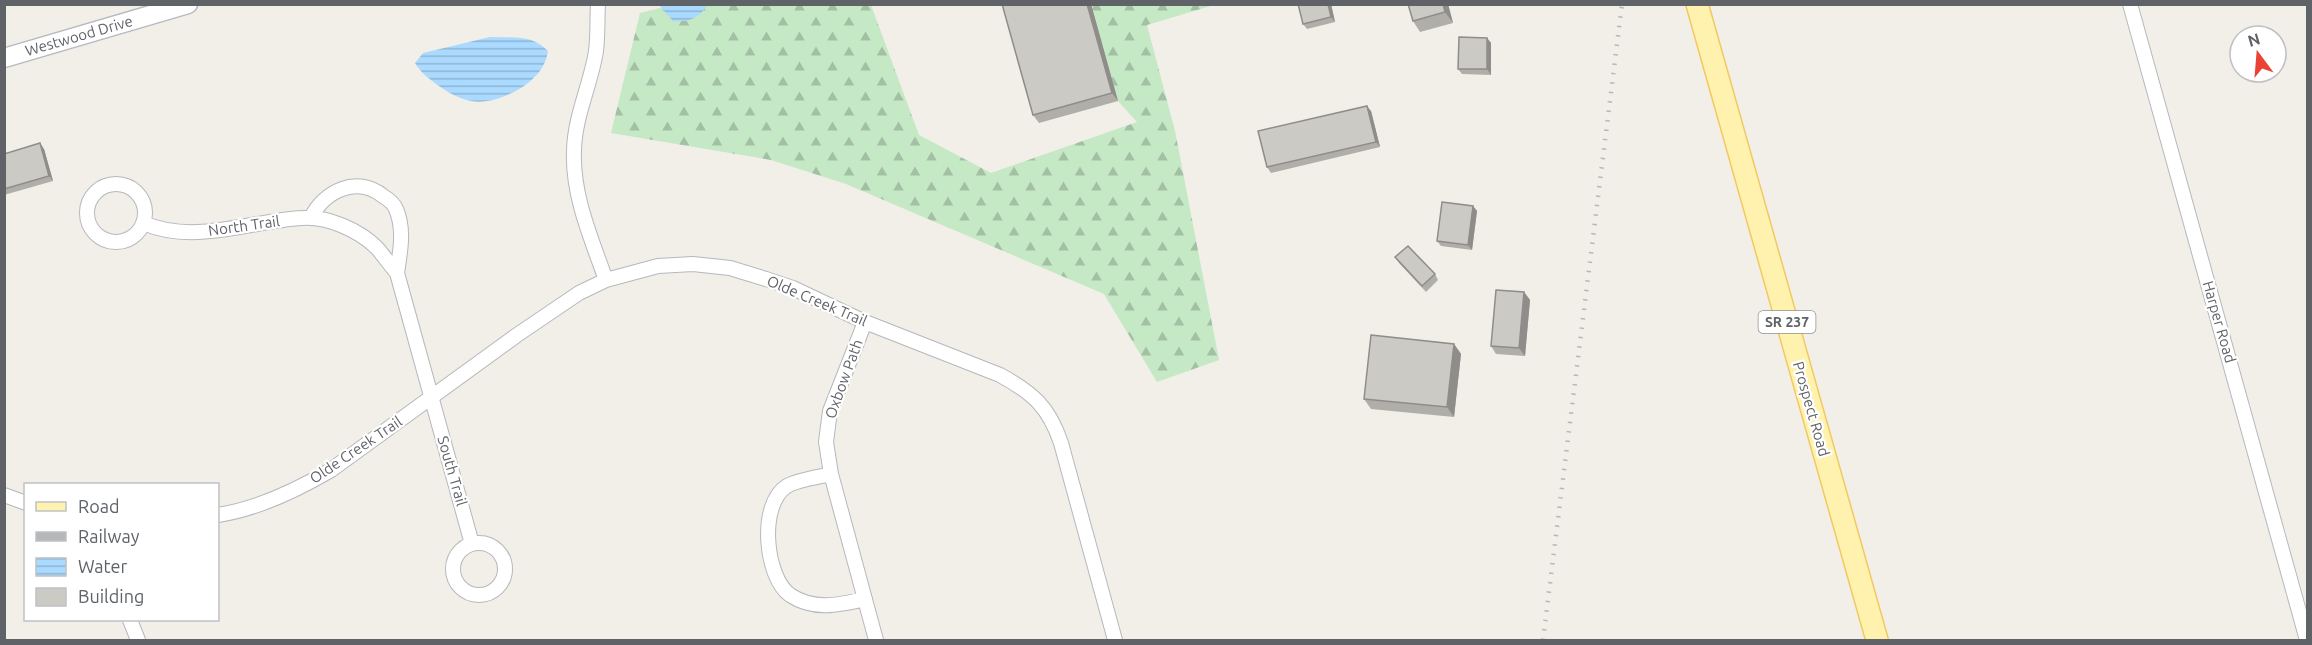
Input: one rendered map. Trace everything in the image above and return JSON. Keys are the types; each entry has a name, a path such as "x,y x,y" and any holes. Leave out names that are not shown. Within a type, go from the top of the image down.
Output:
{"main road":[{"name":"Prospect Road","path":"1697,4 1877,640"}],"street":[{"name":"Westwood Drive","path":"4,58 188,4"},
{"path":"598,4 596,50 577,124 574,151 577,186 587,226 606,280"},
{"name":"Harper Road","path":"2130,4 2307,640"},
{"path":"113,184 123,185 139,195 145,214 143,223 131,237 123,241 105,239 91,227 88,218 90,200 104,187 113,184"},
{"name":"North Trail","path":"311,218 316,208 328,196 340,189 367,187 381,194 395,207 402,229 397,273 431,398"},
{"name":"North Trail","path":"143,223 160,230 206,232 311,218 344,226 375,247 397,273"},
{"name":"Olde Creek Trail","path":"219,515 247,508 316,479 570,299 606,280 658,266 693,264 730,268 793,288 865,322 1000,375 1020,386 1038,400 1055,424 1115,640"},
{"name":"Oxbow Path","path":"865,322 830,411 826,442 831,474 876,640"},
{"name":"South Trail","path":"431,398 472,544"},
{"path":"831,474 787,486 775,498 769,514 770,556 780,584 788,593 800,600 813,605 835,606 865,599"},
{"path":"4,495 24,502"},
{"path":"130,621 138,640"}],"green space":[{"path":"676,4 871,5 919,135 991,173 1137,122 1118,101 1091,5 1214,5 1147,25 1175,131 1219,360 1157,382 1104,294 846,184 771,160 611,133 640,13"}],"water":[{"path":"659,5 707,5 697,16 689,20 673,21"},
{"path":"490,37 528,39 548,51 545,62 531,81 499,98 479,102 460,98 432,81 415,63 423,53"}],"building":[{"path":"1002,4 1087,4 1112,93 1033,115"},
{"path":"1298,4 1328,4 1331,17 1303,24"},
{"path":"1408,4 1443,4 1445,12 1413,21"},
{"path":"1459,37 1487,38 1487,69 1458,69"},
{"path":"1367,106 1376,142 1267,167 1258,131"},
{"path":"40,143 49,176 4,189 4,154"},
{"path":"1442,202 1473,206 1468,245 1437,241"},
{"path":"1408,246 1435,274 1422,286 1395,257"},
{"path":"1496,290 1524,292 1519,348 1491,346"},
{"path":"1371,335 1454,344 1447,407 1364,399"}],"railway":[{"path":"1543,640 1622,4"}]}
